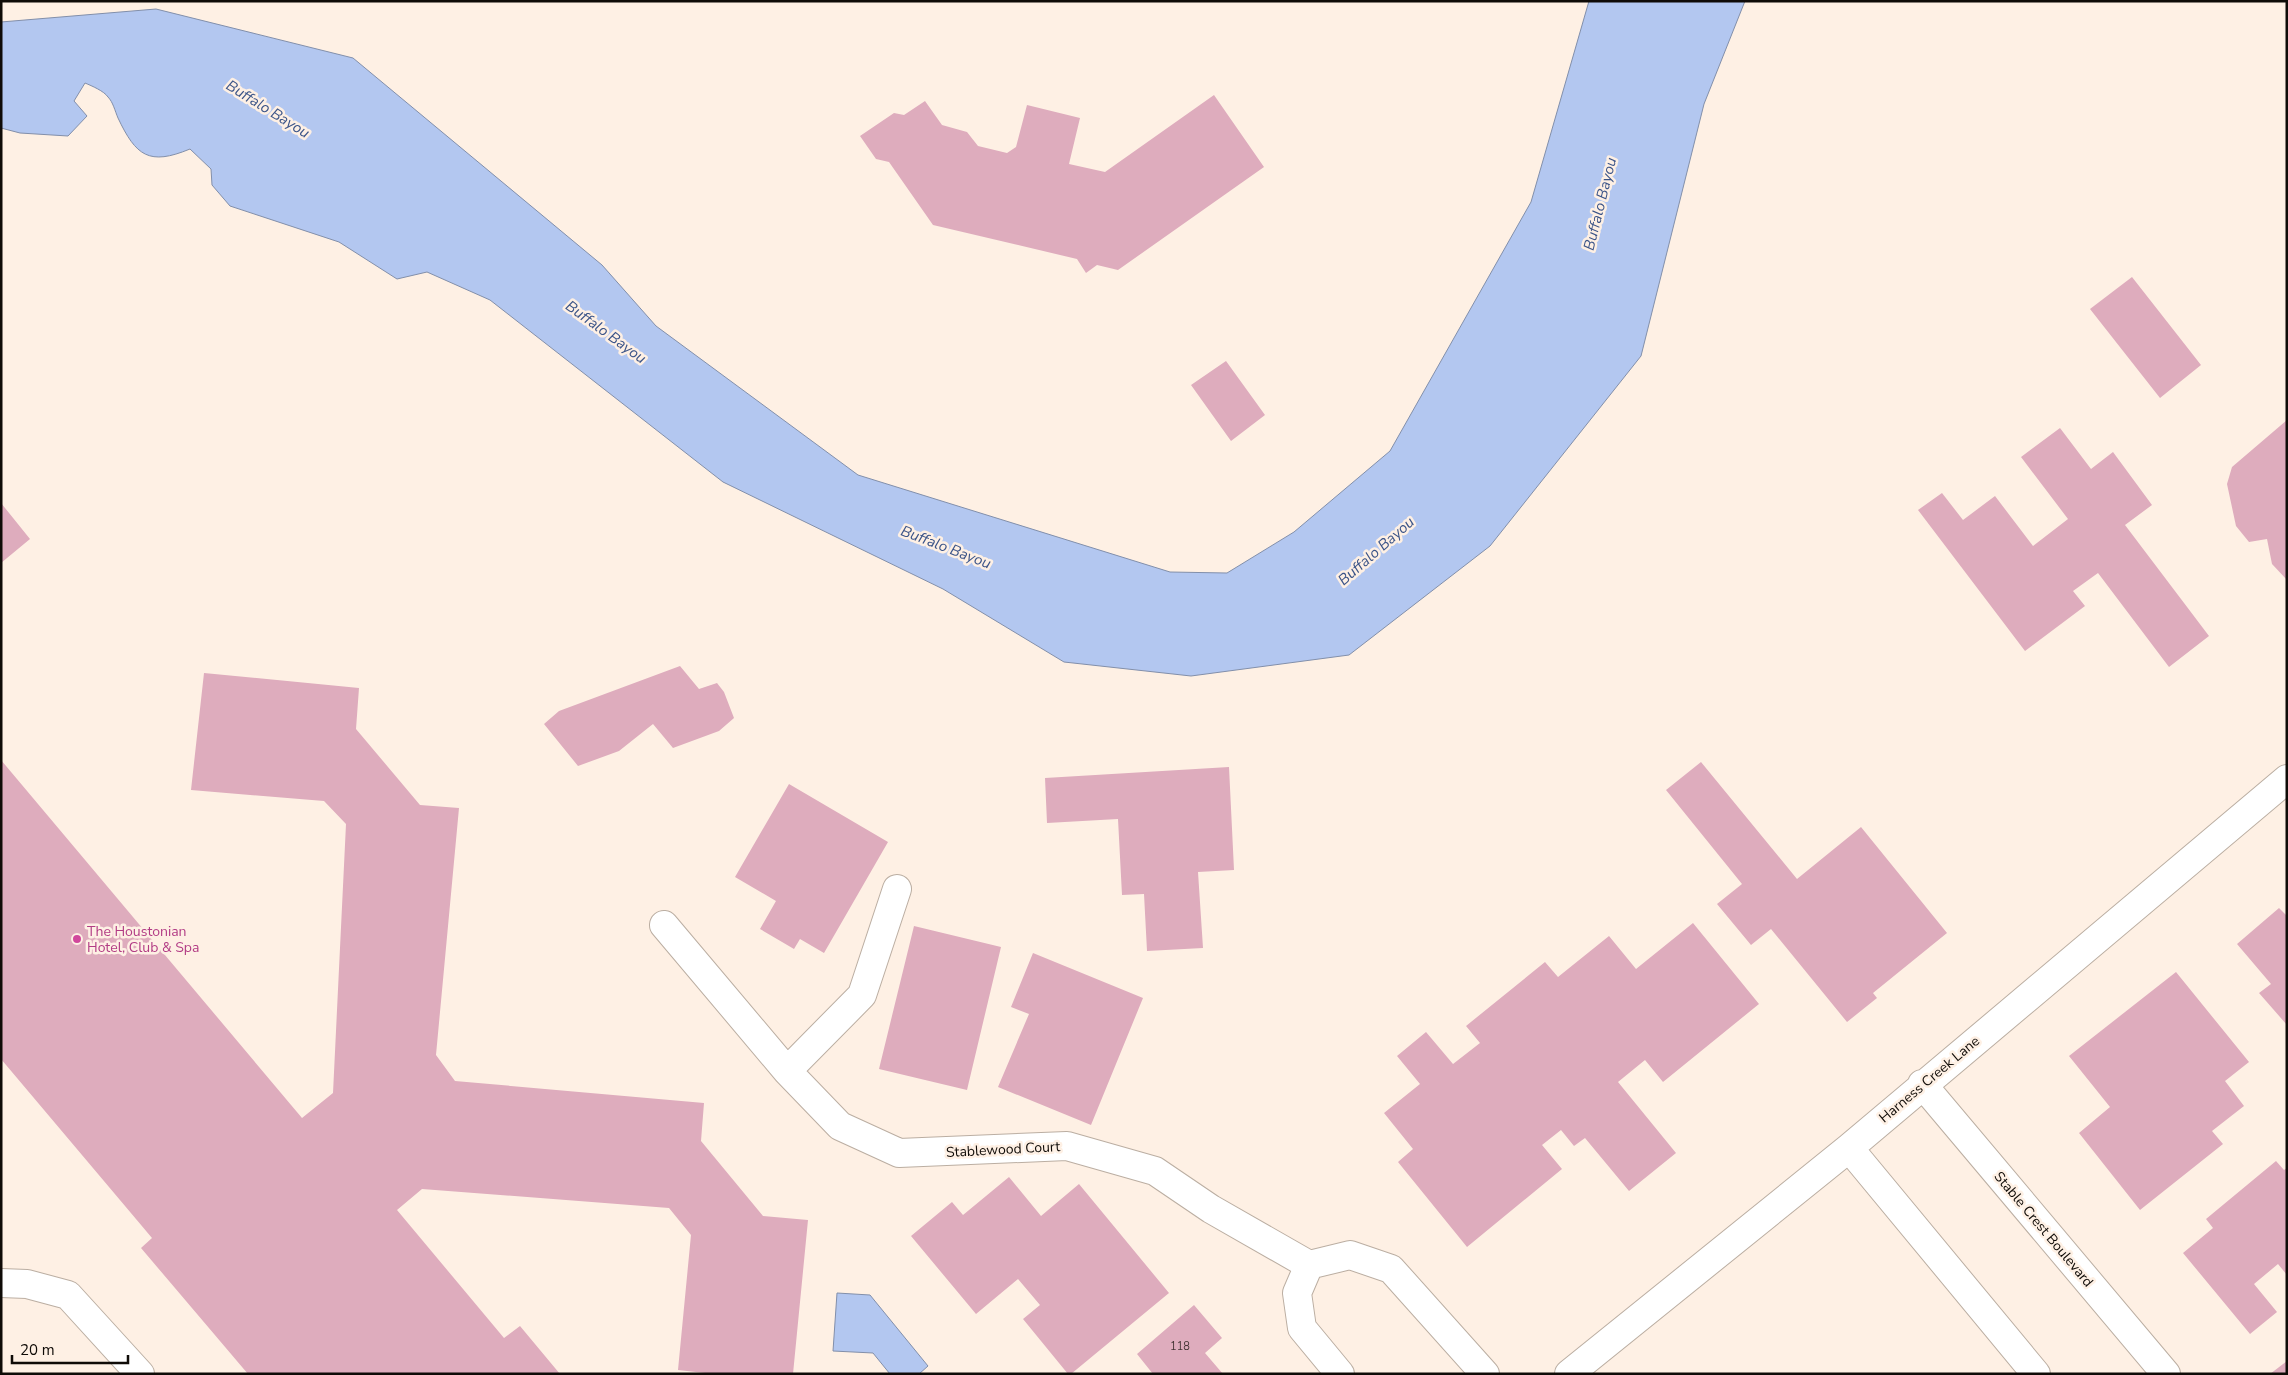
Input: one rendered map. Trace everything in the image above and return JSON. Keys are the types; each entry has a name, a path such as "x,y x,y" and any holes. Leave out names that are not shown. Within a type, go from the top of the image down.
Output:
{"street":[{"name":"Harness Creek Lane","path":"1569,1374 1849,1148 1922,1084 2287,779"},
{"path":"787,1071 862,995 897,890"},
{"name":"Stablewood Court","path":"664,925 787,1071 840,1126 899,1154 1067,1146 1155,1171 1211,1209 1309,1265"},
{"name":"Stable Crest Boulevard","path":"1922,1084 2166,1374"},
{"path":"1849,1148 2036,1374"},
{"path":"1340,1374 1302,1328 1297,1293 1309,1265 1350,1255 1391,1269 1485,1374"},
{"path":"1,1283 27,1284 68,1295 140,1374"}],"water":[{"name":"Buffalo Bayou","path":"1589,1 1745,1 1704,104 1641,356 1490,546 1349,655 1191,676 1064,662 943,589 723,482 490,300 427,272 397,279 339,242 230,206 212,185 211,169 190,149 164,157 154,157 145,154 131,141 110,99 98,89 85,83 74,101 87,116 68,136 20,133 1,128 1,22 156,9 353,58 602,265 656,326 858,475 1170,572 1227,573 1294,532 1390,451 1531,202"},
{"path":"837,1293 870,1295 928,1366 919,1374 890,1374 873,1353 833,1351"}],"building":[{"path":"1214,95 1264,167 1118,270 1097,265 1086,273 1077,259 933,225 889,162 876,159 860,136 894,113 904,115 925,101 942,125 967,132 978,146 1007,153 1016,147 1027,105 1080,118 1069,164 1105,172"},
{"path":"2132,277 2201,365 2160,398 2090,309"},
{"path":"1226,361 1265,415 1231,441 1191,385"},
{"path":"2287,420 2287,580 2272,564 2267,539 2249,542 2236,526 2227,484 2232,467"},
{"path":"2060,428 2091,469 2113,452 2152,505 2125,525 2209,636 2169,667 2098,573 2073,591 2085,606 2025,651 1918,510 1942,493 1963,520 1995,496 2033,546 2068,519 2021,457"},
{"path":"1,503 30,539 1,563"},
{"path":"680,666 699,689 717,683 724,692 734,718 719,731 673,748 653,724 619,751 578,766 544,724 559,711"},
{"name":"The Houstonian Hotel, Club & Spa","path":"204,673 359,688 356,729 420,805 459,808 436,1055 455,1081 704,1103 701,1141 763,1216 808,1220 793,1374 714,1374 678,1370 691,1235 669,1208 422,1189 397,1210 504,1338 520,1326 560,1374 248,1374 141,1248 152,1238 1,1059 1,760 302,1118 333,1093 346,824 324,801 191,790"},
{"path":"1701,762 1797,879 1861,827 1947,933 1873,993 1877,998 1847,1022 1771,929 1751,945 1717,904 1742,884 1666,790"},
{"path":"1229,767 1234,870 1198,872 1203,948 1147,951 1144,894 1122,895 1118,819 1047,823 1045,778"},
{"path":"789,784 888,842 824,953 800,939 794,949 760,929 776,901 735,877"},
{"path":"2279,908 2287,916 2287,1025 2259,993 2271,984 2237,944"},
{"path":"1693,923 1759,1004 1663,1082 1645,1060 1618,1082 1676,1153 1629,1191 1585,1138 1574,1146 1561,1130 1542,1145 1562,1169 1467,1247 1398,1162 1413,1149 1384,1113 1420,1084 1397,1056 1426,1032 1453,1064 1480,1043 1466,1026 1545,962 1558,977 1609,936 1636,969"},
{"path":"914,926 1001,947 967,1090 879,1069"},
{"path":"1033,953 1143,998 1091,1125 998,1087 1029,1014 1011,1007"},
{"path":"2176,972 2249,1062 2225,1081 2244,1106 2212,1131 2223,1144 2140,1210 2079,1133 2110,1107 2069,1056"},
{"path":"2276,1161 2284,1170 2287,1168 2287,1275 2278,1264 2254,1284 2277,1312 2250,1334 2183,1253 2213,1228 2206,1219"},
{"path":"1009,1177 1041,1216 1079,1184 1169,1293 1071,1374 1068,1374 1023,1319 1040,1305 1018,1279 976,1314 911,1236 952,1202 963,1215"},
{"path":"1194,1305 1222,1338 1205,1353 1223,1374 1153,1374 1137,1354"},
{"path":"2287,1361 2287,1374 2270,1374"}],"place":[{"name":"The Houstonian Hotel, Club & Spa","path":"77,939"}]}
